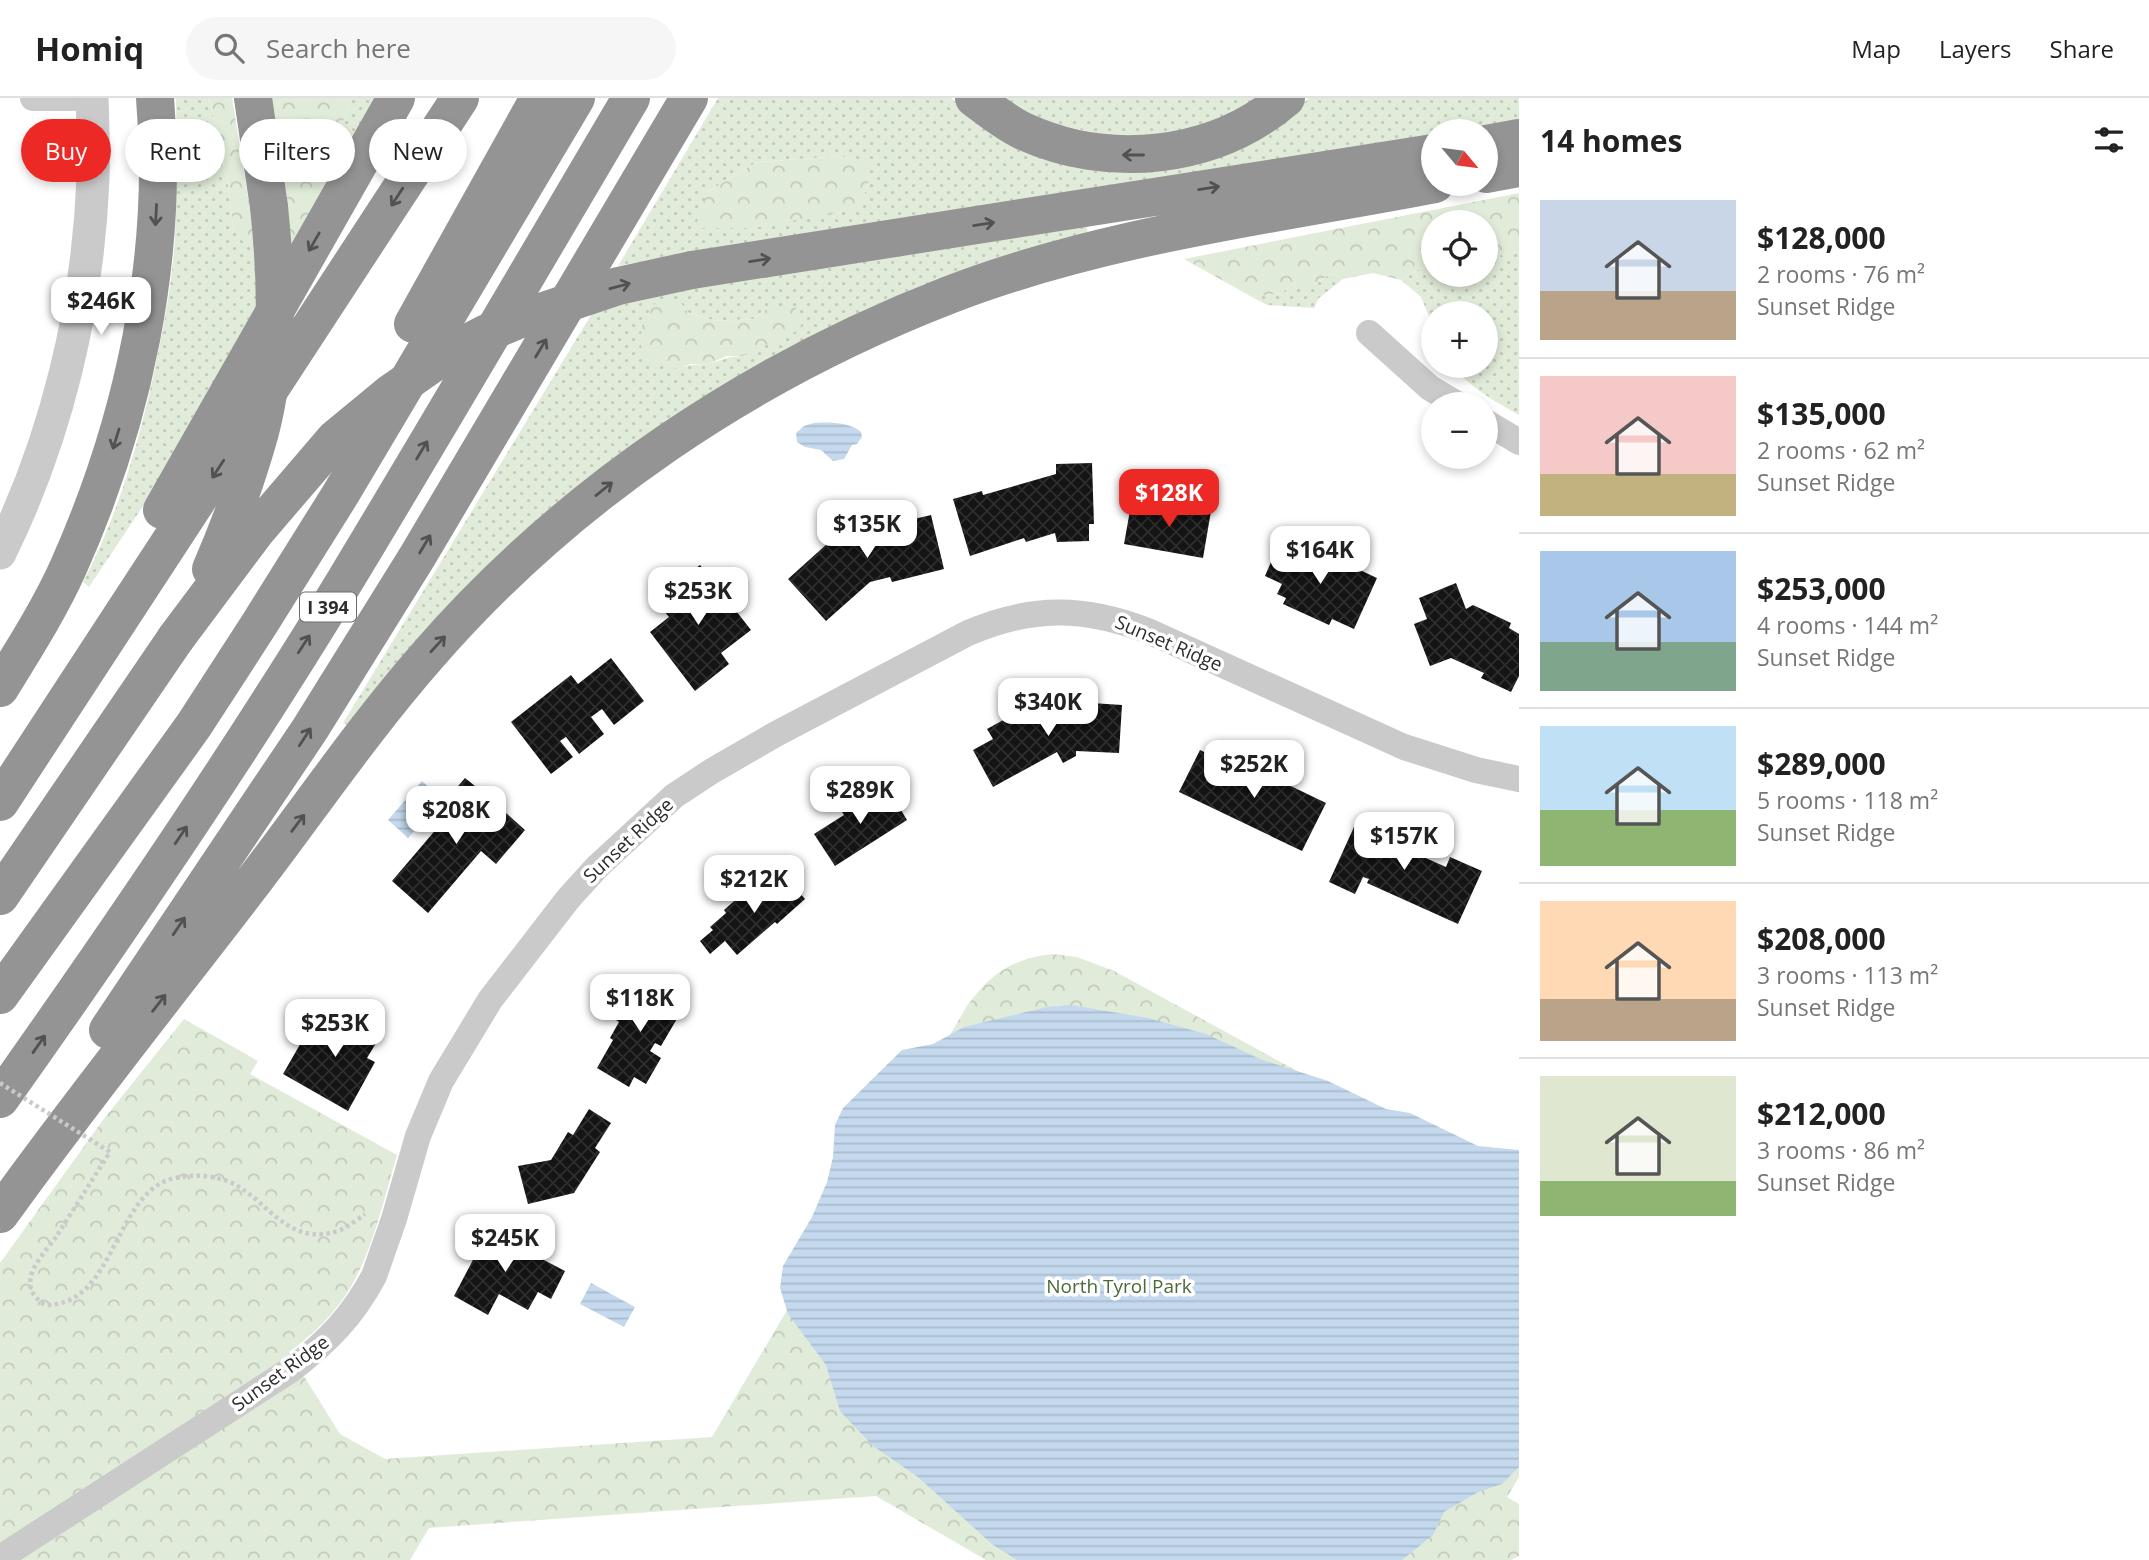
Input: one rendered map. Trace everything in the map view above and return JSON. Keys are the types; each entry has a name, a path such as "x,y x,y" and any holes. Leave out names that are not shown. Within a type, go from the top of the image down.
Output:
{"highway":[{"path":"0,688 67,570 108,467 122,418 142,333 152,266 156,216 155,98"},
{"path":"176,638 194,607 228,528 260,432 274,336 275,270 253,98"},
{"path":"0,793 396,98"},
{"path":"0,802 460,98"},
{"path":"25,959 112,813 246,605 372,397 539,98"},
{"path":"0,995 194,725 260,623 341,495 576,98"},
{"name":"I 394","path":"0,1100 133,908 345,581 631,98"},
{"path":"0,1184 193,906 310,729 417,557 689,98"},
{"path":"974,98 1020,130 1049,142 1083,151 1141,156 1179,149 1230,133 1252,122 1286,98"},
{"path":"1498,142 1519,138"},
{"path":"0,896 176,638 256,531 335,439 392,392 448,353 523,318 618,286 692,270 1421,155"},
{"path":"1498,172 1519,168"},
{"path":"0,1214 115,1058 426,657 535,546 617,478 701,421 817,354 912,310 986,282 1063,258 1132,241 1421,187"}],"street":[{"path":"33,98 73,98"},
{"path":"0,553 41,457 59,399 78,317 88,248 93,177 92,98"},
{"path":"1369,333 1437,392"},
{"path":"1498,429 1519,442"},
{"name":"Sunset Ridge","path":"0,1558 292,1369 335,1333 364,1295 374,1276 429,1109 441,1081 478,1019 568,899 636,829 674,796 776,734 956,640 997,621 1029,615 1087,613 1114,618 1405,747 1463,766 1519,779"}],"path":[{"path":"0,1083 110,1152 32,1270 30,1291 45,1305 68,1302 84,1292 138,1205 149,1191 172,1178 205,1176 235,1184 284,1224 308,1233 339,1231 400,1196"}],"green space":[{"path":"176,98 209,98 214,119 176,119"},
{"path":"209,98 232,98 239,141 239,182 246,182 256,246 246,246 233,228 225,171 225,119 214,119"},
{"path":"269,98 353,98 344,119 272,119"},
{"path":"353,98 380,98 355,143 355,119 344,119"},
{"path":"718,98 951,98 975,118 1071,162 1300,106 1309,98 1519,98 1519,126 1498,129 1498,119 1421,119 1421,140 618,266","holes":["840,156 866,163 869,181 863,198 707,192 757,162"]},
{"path":"997,98 1259,98 1226,119 1175,135 1116,137 1039,121"},
{"path":"840,156 867,163 869,181 863,198 852,210 753,228 695,228 707,192 757,162"},
{"path":"225,171 233,228 256,246 257,320 151,494 89,587 83,582 120,495 147,405 165,317 175,237 177,182 225,182"},
{"path":"281,182 324,182 328,192 292,257"},
{"path":"324,182 334,182 328,192"},
{"path":"1519,193 1519,251 1504,256 1498,254 1498,210 1433,210"},
{"path":"1421,212 1421,268 1401,280 1373,273 1343,279 1331,273 1313,286 1290,286 1282,293 1252,297 1184,259"},
{"path":"1086,226 1089,237 752,375 354,728 343,723 594,310 675,291","holes":["678,300 689,313 716,321 753,319 765,310 742,356 679,369"]},
{"path":"1519,251 1519,415 1498,403 1498,392 1482,392 1464,378 1498,378 1498,301 1423,301 1401,280 1421,268 1421,287 1498,287 1498,254 1504,256"},
{"path":"1331,273 1343,279 1319,298 1314,308 1267,305 1252,297 1282,293 1290,286 1313,286"},
{"path":"667,298 678,300 689,313 716,321 753,319 765,310 786,305 796,308 802,322 799,330 742,356 727,356 706,365 690,364 679,369 656,365 645,357 640,343 642,326 652,305"},
{"name":"North Tyrol Park","path":"1052,954 1077,957 1114,971 1519,1192 1519,1477 1507,1497 1519,1504 1519,1556 1511,1560 986,1560 876,1496 429,1528 410,1560 0,1560 0,1263 103,1120 184,1019 258,1061 250,1074 397,1155 368,1251 351,1287 323,1323 289,1352 340,1434 385,1459 712,1437 967,1006 984,985 1003,970 1025,960"}],"water":[{"path":"814,423 845,424 861,432 862,437 857,444 852,445 844,459 833,461 821,450 805,447 797,442 796,433 804,426"},
{"path":"422,781 442,799 408,838 388,820"},
{"path":"1071,1005 1148,1018 1206,1034 1260,1059 1328,1081 1386,1109 1410,1113 1478,1146 1519,1150 1519,1467 1502,1484 1478,1492 1444,1512 1433,1535 1402,1560 1017,1560 993,1545 918,1477 873,1446 840,1411 826,1365 788,1314 780,1288 783,1266 812,1217 827,1182 833,1157 835,1125 843,1108 902,1050 933,1044 964,1027 1047,1007"},
{"path":"591,1283 635,1307 624,1327 580,1304"}],"building":[{"path":"1092,463 1094,524 1089,524 1089,541 1057,542 1055,533 1026,542 1024,538 970,556 953,499 982,491 983,495 1056,474 1056,464"},
{"path":"1154,501 1211,511 1203,558 1124,544 1131,505 1152,508"},
{"path":"891,514 893,524 931,515 944,569 892,582 890,577 870,582 826,621 788,579 848,525"},
{"path":"1280,541 1344,570 1347,564 1377,578 1354,629 1332,619 1329,625 1283,604 1286,598 1277,594 1282,584 1265,576"},
{"path":"700,565 751,630 721,653 729,664 695,691 650,632 669,617 655,600"},
{"path":"1456,583 1466,609 1473,605 1511,623 1509,628 1519,634 1519,676 1511,692 1481,678 1484,673 1451,658 1430,666 1414,624 1427,619 1419,598"},
{"path":"611,658 644,701 614,725 602,709 591,717 604,734 579,754 566,737 560,741 573,757 551,774 511,722 571,675 578,684"},
{"path":"1076,702 1122,705 1119,753 1076,751 1076,756 1063,763 1057,752 993,787 973,750 993,739 987,729 1032,704 1039,717 1050,711 1075,713"},
{"path":"1200,750 1269,783 1272,777 1326,803 1302,851 1179,792"},
{"path":"465,778 480,790 470,800 489,816 497,805 525,830 496,864 481,851 428,913 392,881 444,820 435,813"},
{"path":"887,787 907,820 835,866 814,834 844,815 839,807 857,796 862,803"},
{"path":"1359,816 1398,834 1394,844 1446,867 1450,857 1482,871 1458,924 1367,883 1369,879 1363,877 1355,894 1329,882"},
{"path":"780,871 805,899 737,955 725,941 710,954 700,941 713,930 710,927 726,913 724,910 749,888 754,893"},
{"path":"647,977 680,996 671,1013 678,1017 661,1046 655,1043 650,1051 661,1058 646,1084 634,1077 629,1087 597,1068 613,1040 610,1038 619,1022 616,1020 635,989 638,992"},
{"path":"331,1007 381,1035 367,1058 375,1062 348,1111 283,1074 310,1027 317,1031"},
{"path":"589,1109 611,1123 595,1148 600,1152 574,1193 528,1204 518,1166 551,1160 568,1132 573,1135"},
{"path":"479,1226 565,1271 551,1299 538,1292 528,1310 499,1294 488,1315 454,1296 474,1258 465,1253"}]}
